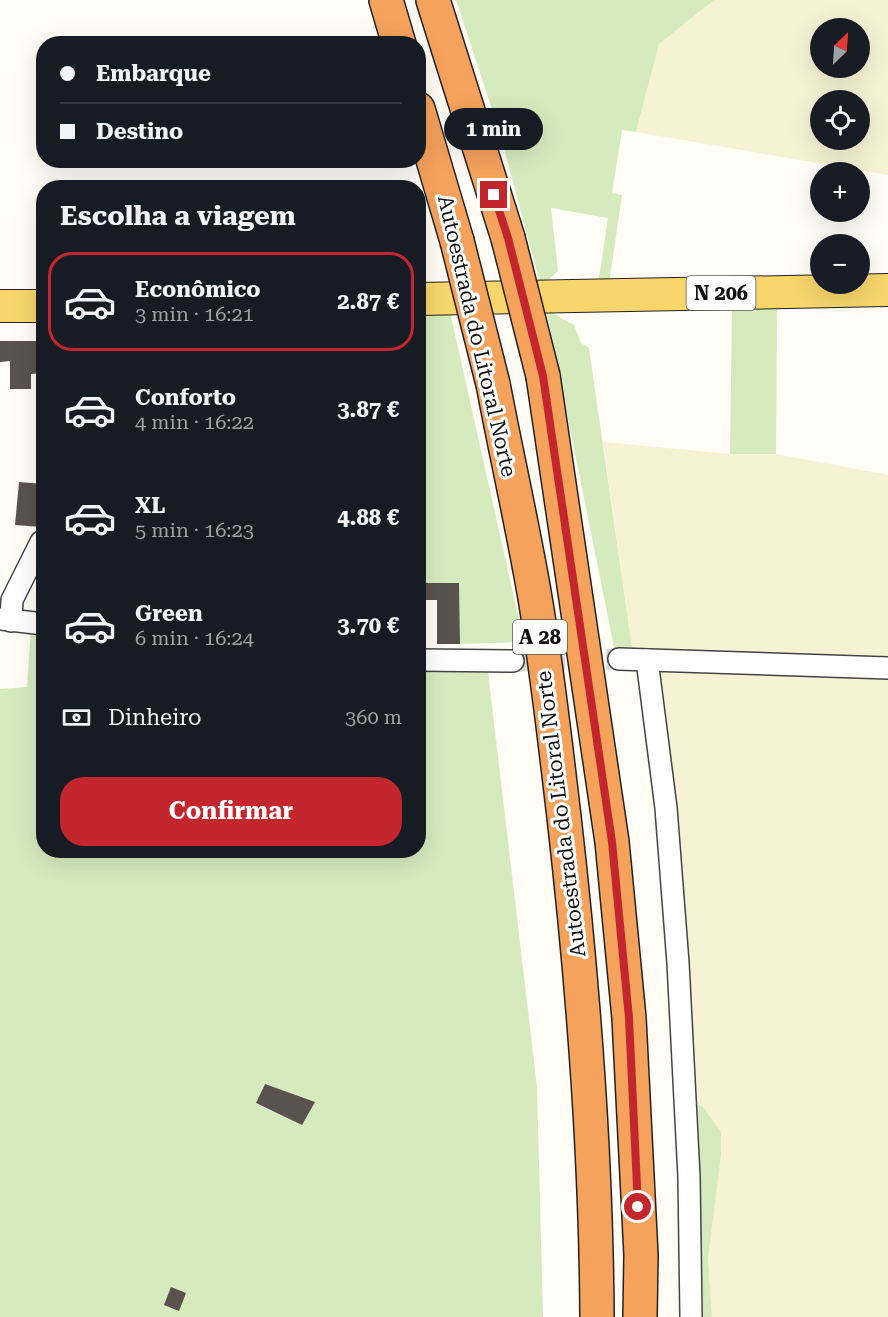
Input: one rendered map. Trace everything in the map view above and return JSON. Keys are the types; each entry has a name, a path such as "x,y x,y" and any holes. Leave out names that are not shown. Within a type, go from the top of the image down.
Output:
{"highway":[{"path":"386,0 397,36"},
{"name":"Autoestrada do Litoral Norte","path":"433,0 508,238 543,376 612,842 629,1018 641,1255 640,1317"},
{"name":"Autoestrada do Litoral Norte","path":"426,135 458,241 493,384 534,593 573,893 589,1080 597,1263 597,1317"}],"main road":[{"name":"N 206","path":"426,299 888,290"},
{"path":"0,306 36,306"}],"street":[{"path":"36,552 12,600 6,620 36,623"},
{"path":"619,659 888,668"},
{"path":"426,660 513,661"},
{"path":"647,660 666,808 678,963 689,1177 691,1317"}],"shaded area":[{"path":"714,0 888,0 888,175 870,172 870,162 812,162 636,132 659,44"},
{"path":"603,442 730,454 776,454 888,475 888,662 632,648"},
{"path":"658,667 888,680 888,1317 712,1317 708,1258 721,1156 690,1101"}],"green space":[{"path":"456,0 714,0 659,44 636,132 622,130 612,193 622,195 609,284 598,284 608,218 551,208 558,271 541,287 499,130"},
{"path":"777,306 776,454 730,454 732,308"},
{"path":"546,310 574,325 581,343 589,348 632,648 614,647"},
{"path":"426,311 450,312 524,642 460,644 459,583 426,583"},
{"path":"31,627 36,628 36,858 426,858 426,666 488,672 537,1087 543,1317 0,1317 0,689 27,687","holes":["264,1084 314,1102 302,1124 256,1104"]},
{"path":"690,1101 703,1107 721,1132 721,1156 708,1258 712,1317 695,1317"}],"building":[{"path":"0,341 36,341 36,374 31,374 31,389 10,389 10,361 0,362"},
{"path":"19,482 36,483 36,527 15,525"},
{"path":"426,583 459,583 460,644 437,644 437,600 426,600"},
{"path":"265,1084 315,1102 302,1125 256,1103"},
{"path":"171,1287 186,1293 179,1311 164,1305"}],"tunnel":[{"path":"513,661 619,659"}],"route":[{"path":"494,195 508,238 543,376 612,842 629,1018 638,1207"}]}
